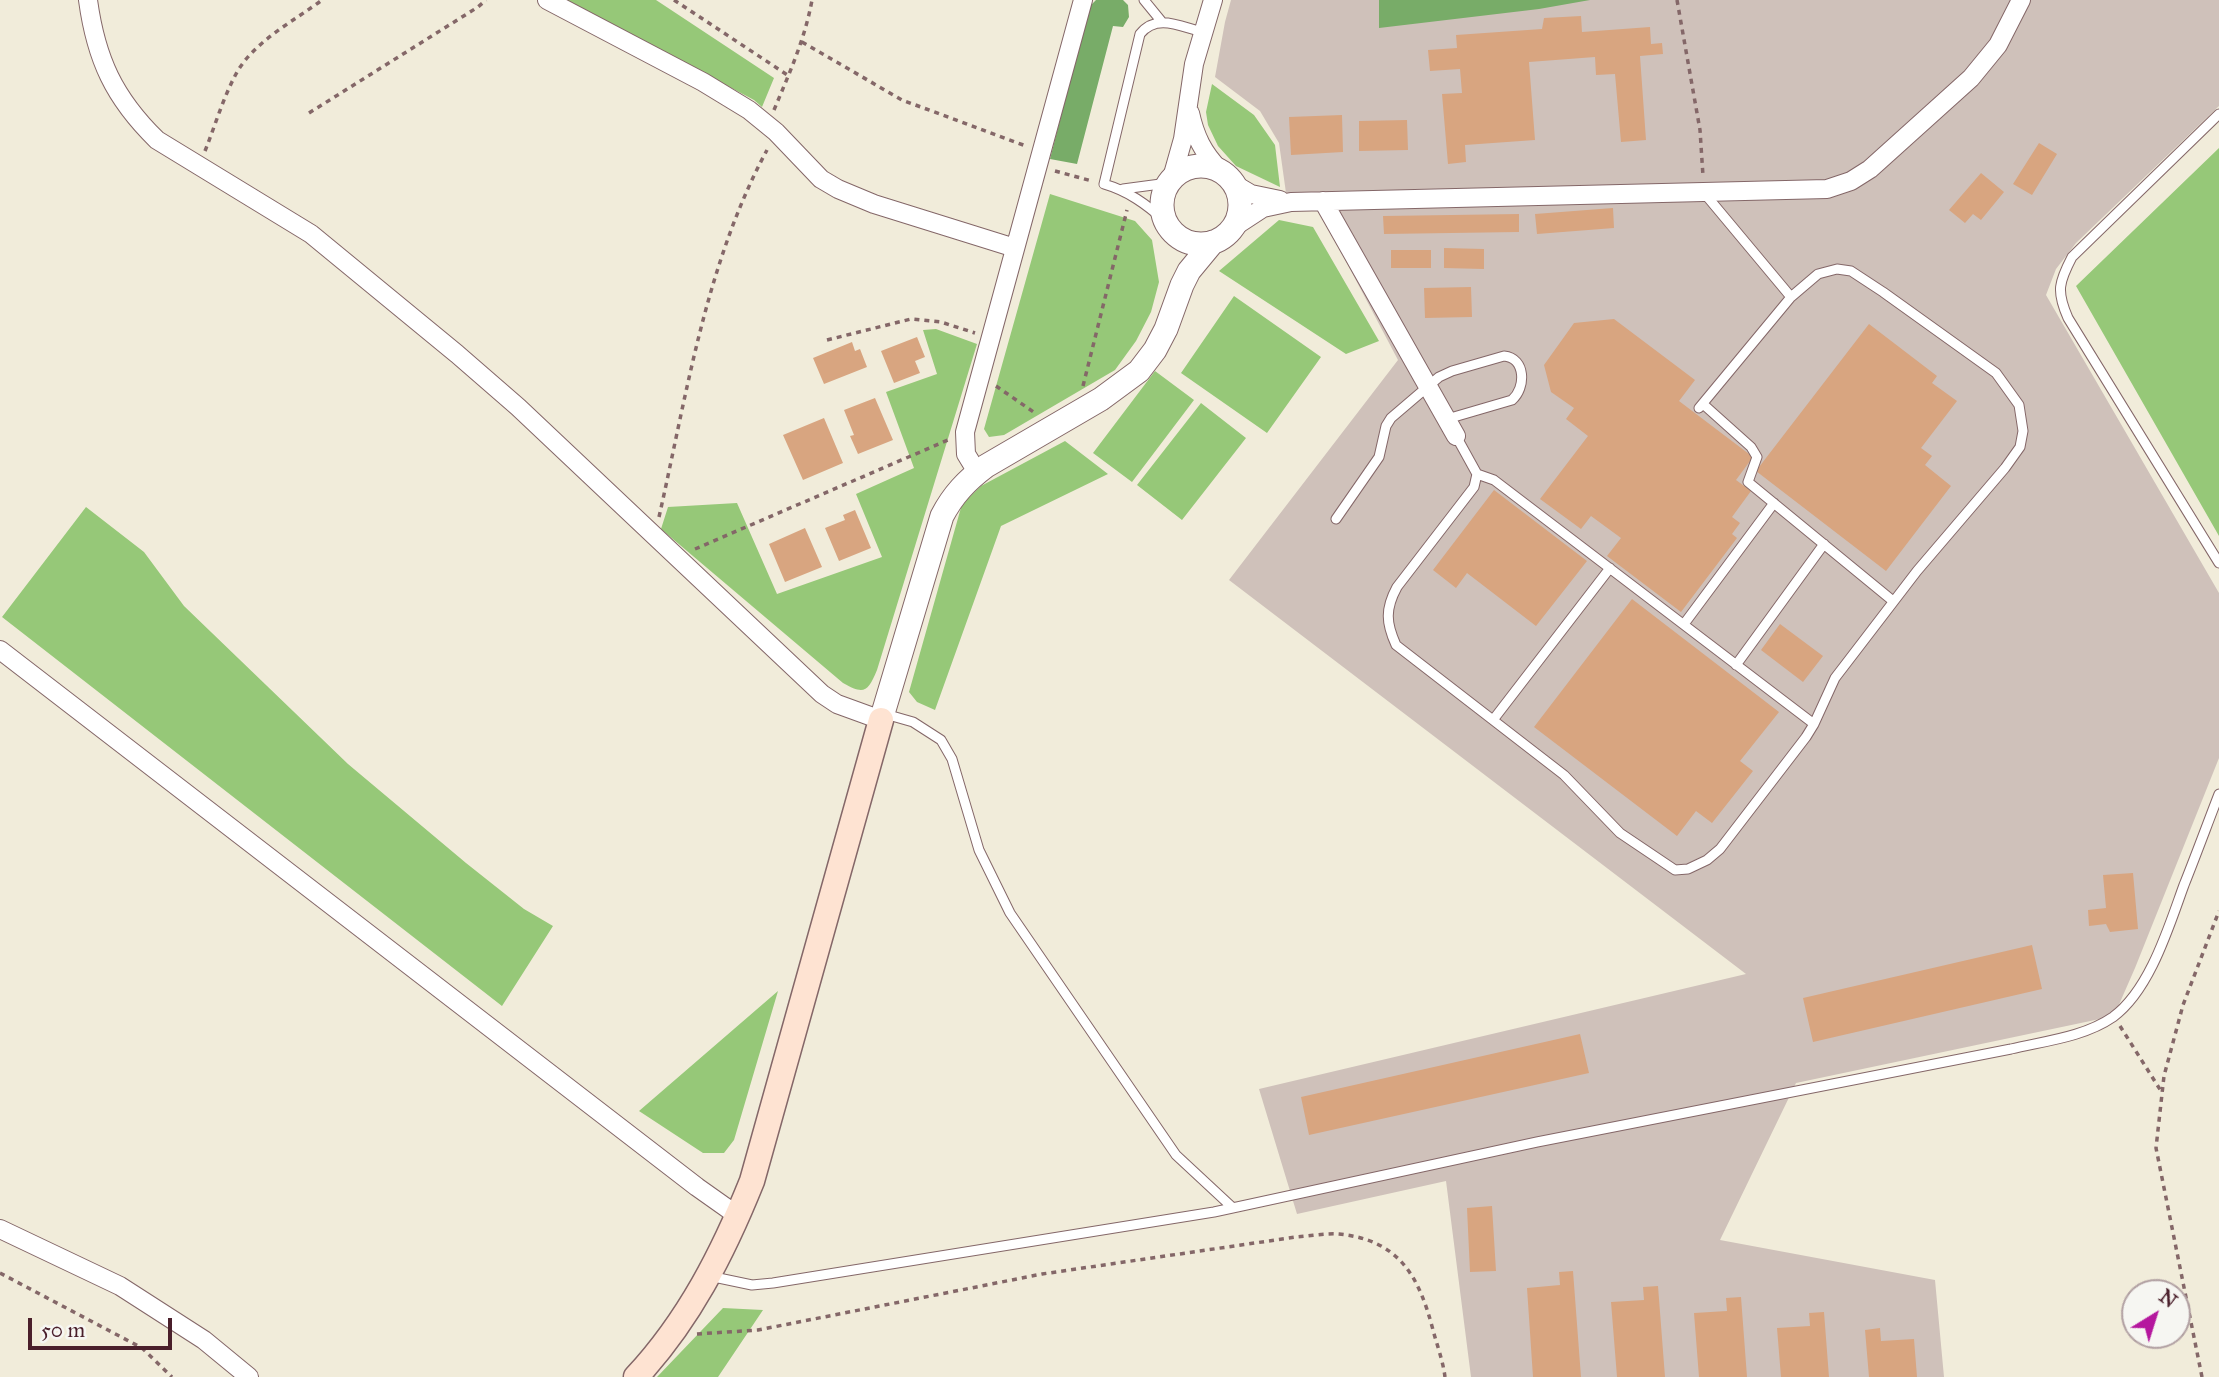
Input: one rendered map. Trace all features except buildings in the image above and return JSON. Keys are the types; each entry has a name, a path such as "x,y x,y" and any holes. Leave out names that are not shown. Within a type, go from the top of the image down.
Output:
{"main road":[{"path":"636,1377 671,1336 709,1276 738,1216 761,1155 882,717"}],"street":[{"path":"88,0 97,48 108,77 136,120 157,140 311,234 353,267 508,398 822,694 844,707 882,717 942,516 960,488 977,472 1122,385 1147,361 1166,329 1182,285 1199,257 1213,242"},
{"path":"547,0 703,82 749,110 772,128 821,179 850,195 1015,248"},
{"path":"977,472 966,454 965,432 1083,0"},
{"path":"1182,285 1177,243 1166,223 1162,201 1182,139 1188,99 1213,0"},
{"path":"1166,223 1177,236 1200,244 1225,236 1234,226 1263,208 1291,202 1827,189 1851,181 1870,169 1971,78 1998,45 2021,0"},
{"path":"1188,99 1194,131 1201,146 1227,177 1240,205 1234,226"},
{"path":"1170,181 1182,170 1207,166 1251,194 1291,202"},
{"path":"1323,201 1456,436"},
{"path":"0,650 685,1178 738,1216"},
{"path":"0,1229 120,1286 204,1340 249,1377"}],"lane":[{"path":"1144,0 1162,22"},
{"path":"1166,223 1131,194 1104,184 1140,34 1154,22 1203,32"},
{"path":"2219,114 2072,257 2060,280 2060,300 2068,318 2219,563"},
{"path":"1122,189 1170,181"},
{"path":"1704,192 1791,297"},
{"path":"1477,474 1474,486 1397,587 1389,603 1390,632 1396,645 1564,775 1620,833 1675,870 1688,869 1707,860 1720,849 1814,724 1835,678 1893,601 2020,447 2023,431 2019,405 1996,373 1851,271 1837,270 1818,274 1791,297 1701,406 1751,447 1757,457 1748,482 1893,601"},
{"path":"1336,519 1379,457 1385,426 1428,386 1452,371 1504,356 1510,356 1516,361 1522,376 1522,389 1518,395 1512,400 1447,419"},
{"path":"1456,436 1477,474 1494,480 1814,724"},
{"path":"1684,624 1774,503"},
{"path":"1736,664 1824,544"},
{"path":"1493,720 1610,568"},
{"path":"882,717 913,722 941,740 952,759 979,850 1010,914 1176,1155 1233,1208"},
{"path":"709,1276 752,1285 774,1283 1156,1222 1233,1208 1537,1142 2011,1049 2087,1031 2114,1016 2129,1001 2144,979 2164,939 2219,794"}],"path":[{"path":"199,165 236,74 246,60 265,42 323,0"},
{"path":"309,113 486,0"},
{"path":"674,0 789,76"},
{"path":"654,536 702,323 718,265 732,223 772,128 802,42 812,0"},
{"path":"1676,0 1700,130 1704,192"},
{"path":"802,42 902,100 1104,184"},
{"path":"1082,411 1083,383 1131,194"},
{"path":"827,340 911,319 941,323 991,337"},
{"path":"981,375 1054,427"},
{"path":"677,557 965,432"},
{"path":"2202,1377 2156,1148 2164,1076 2183,1005 2219,911"},
{"path":"2114,1016 2162,1092"},
{"path":"671,1336 758,1331 1042,1274 1296,1237 1338,1234 1371,1241 1398,1256 1412,1272 1427,1305 1445,1377"},
{"path":"0,1273 142,1348 172,1377"}],"shaded area":[{"path":"1231,0 2219,0 2219,106 2076,243 2056,269 2046,295 2219,593 2219,758 2135,968 2114,1016 1796,1083 1720,1240 1935,1280 1944,1377 1471,1377 1446,1181 1297,1214 1259,1089 1746,974 1229,580 1398,360 1311,195 1286,193 1279,143 1260,111 1215,77"}],"green space":[{"path":"566,0 656,0 774,78 762,107 754,100"},
{"path":"1096,0 1123,0 1128,5 1129,17 1123,27 1113,26 1077,164 1050,159 1089,7"},
{"path":"1379,0 1590,0 1539,9 1379,28"},
{"path":"1212,84 1254,115 1275,145 1280,187 1236,166 1218,146 1208,125 1206,112"},
{"path":"2219,148 2219,536 2076,286"},
{"path":"1050,194 1135,221 1152,240 1159,282 1151,312 1136,341 1115,370 1004,435 989,437 984,429"},
{"path":"1279,220 1313,227 1379,341 1346,354 1219,271"},
{"path":"1234,296 1321,357 1267,433 1181,373"},
{"path":"936,329 977,344 877,670 868,687 856,689 843,683 661,529 668,507 737,503 777,594 882,557 856,494 914,468 886,392 937,374 923,330"},
{"path":"1155,371 1194,400 1132,482 1093,453"},
{"path":"1201,403 1246,438 1182,520 1137,485"},
{"path":"1065,441 1108,474 1001,526 935,710 917,702 909,692 962,504 981,486"},
{"path":"86,507 144,552 184,606 348,764 524,909 553,926 502,1006 2,617"},
{"path":"778,991 734,1140 724,1153 703,1153 639,1111"},
{"path":"723,1308 763,1310 718,1377 657,1377"}]}
